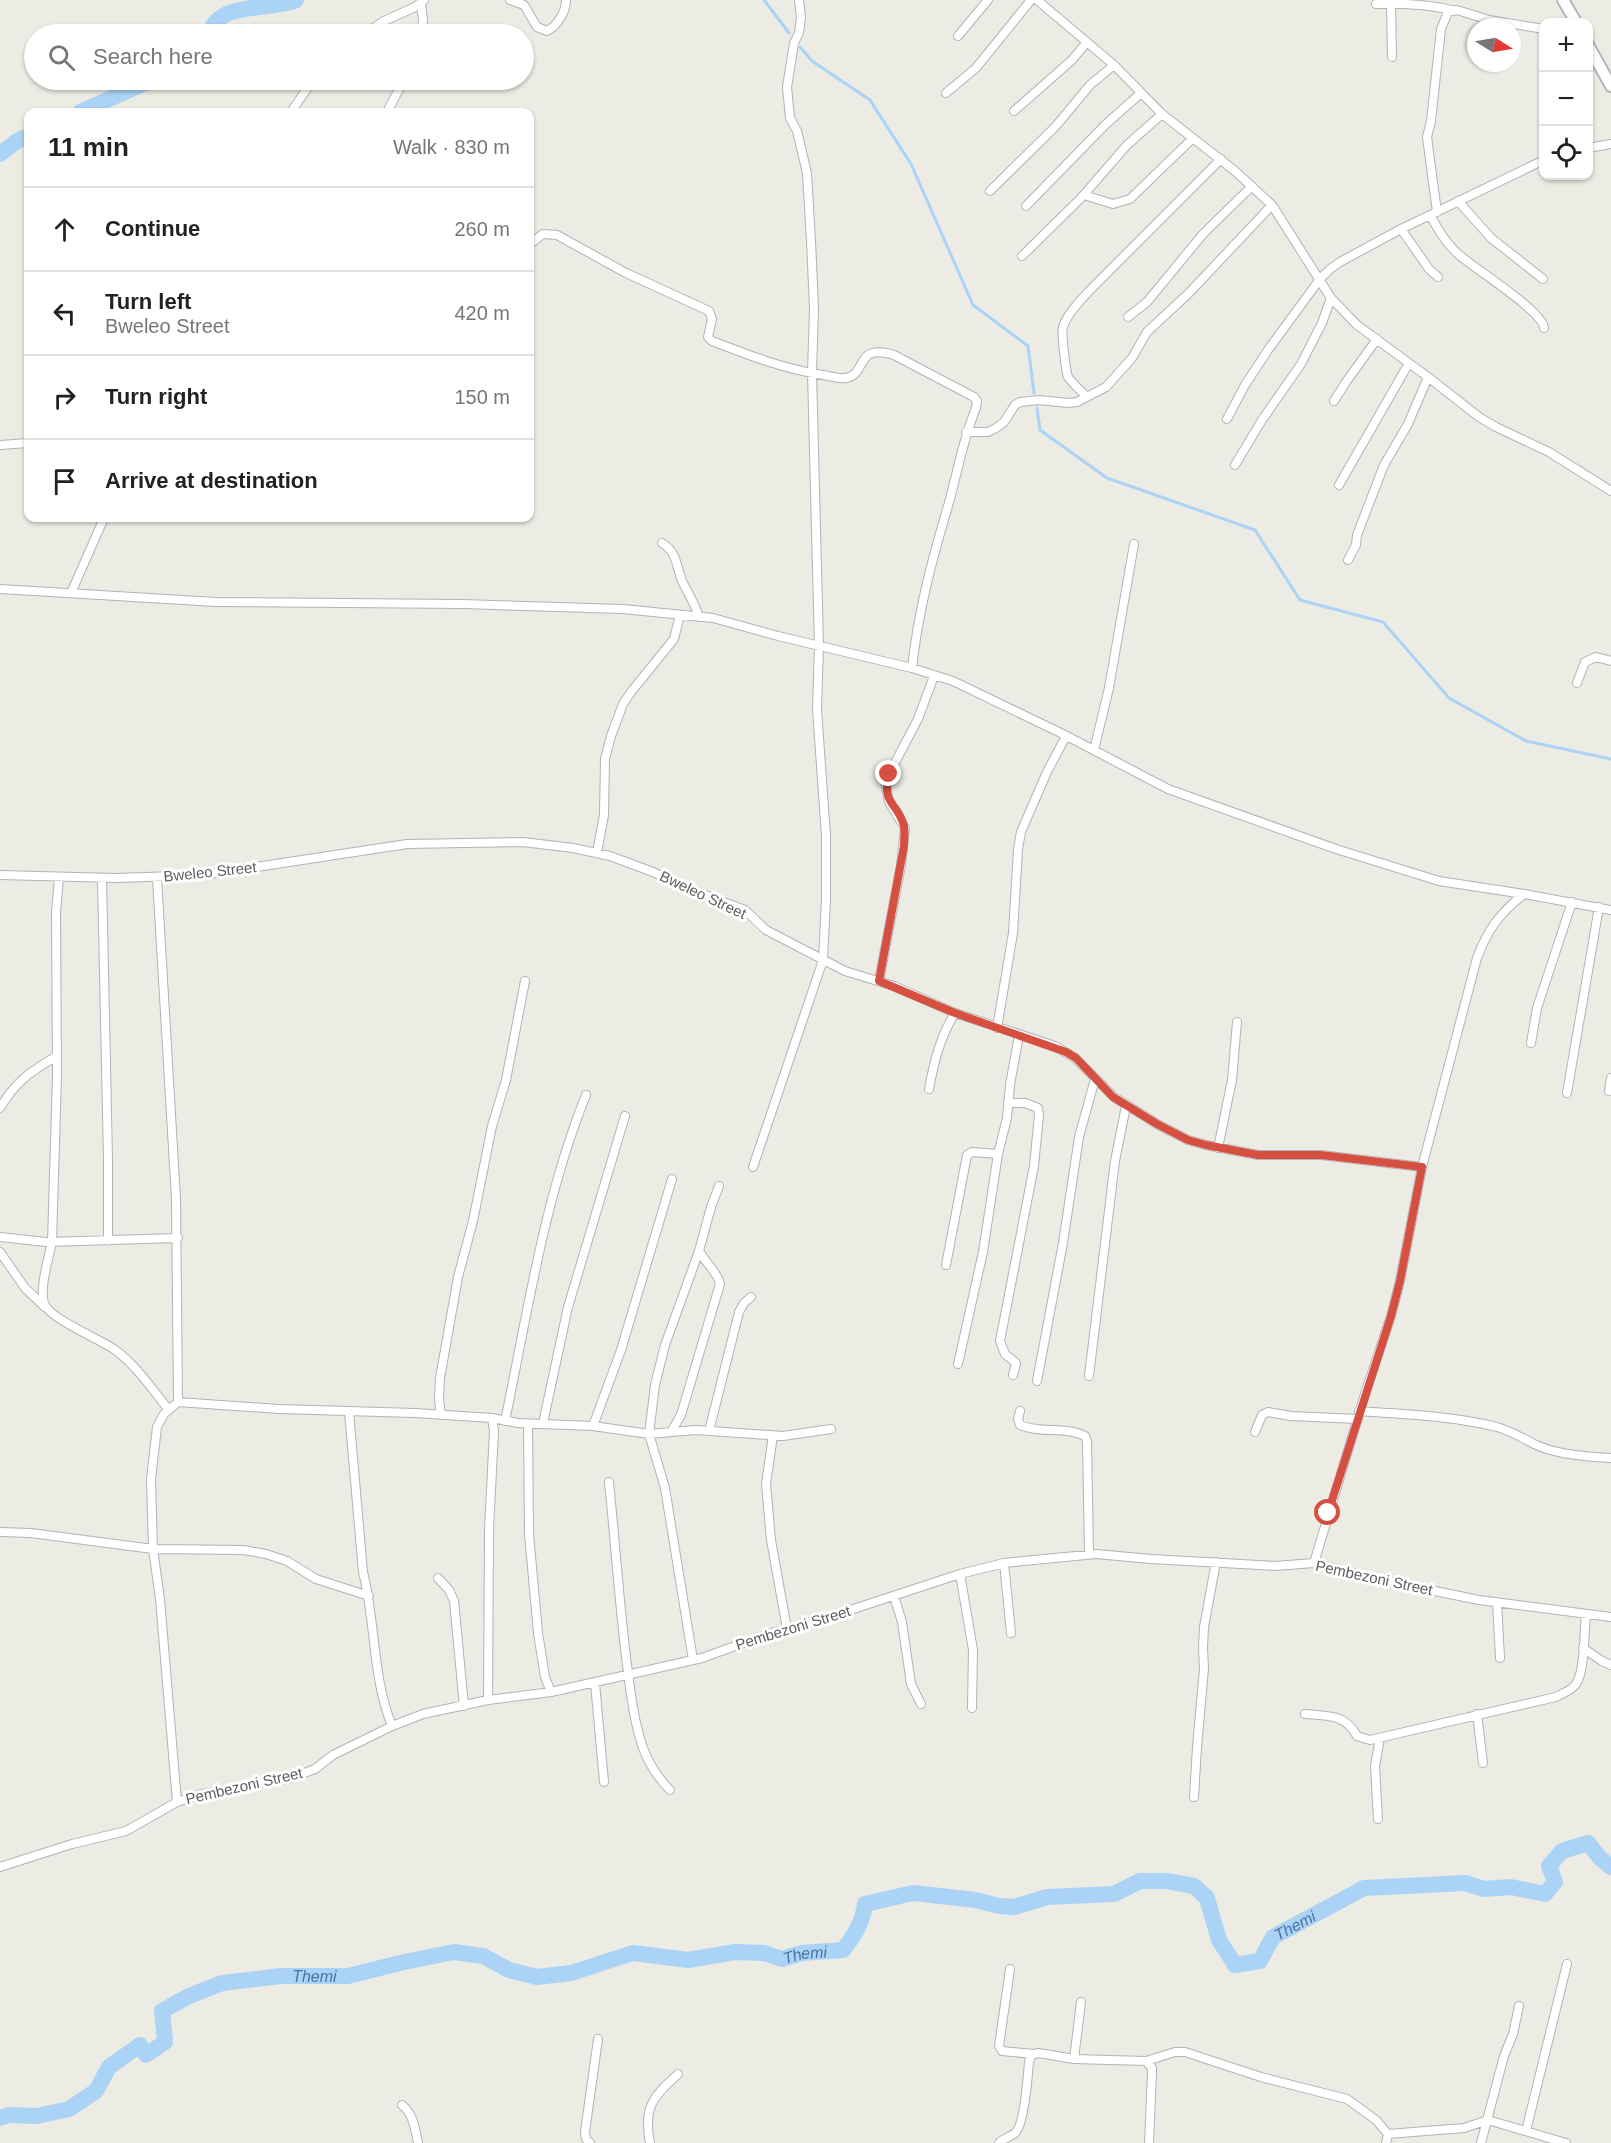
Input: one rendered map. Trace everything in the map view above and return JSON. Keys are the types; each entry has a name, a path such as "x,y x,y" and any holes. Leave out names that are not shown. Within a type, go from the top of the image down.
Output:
{"street":[{"path":"510,0 524,5 537,27 547,31 553,28 560,17 566,6 566,0"},
{"path":"753,1167 823,960 826,899 826,836 817,709 819,646 812,374 814,308 807,173 797,131 790,118 787,87 794,43 799,33 801,18 799,0"},
{"path":"958,36 988,0"},
{"path":"946,93 976,68 1031,0"},
{"path":"1037,0 1114,66 1162,114 1221,159 1272,205 1331,298 1358,325 1479,417 1549,452 1611,491"},
{"path":"1563,0 1574,18"},
{"path":"379,24 422,2 422,24"},
{"path":"1391,3 1392,57"},
{"path":"1376,4 1433,5 1489,21 1539,28"},
{"path":"1452,10 1445,16 1441,29 1431,121 1427,137 1433,214 1452,248 1472,266 1533,311 1543,323 1544,328"},
{"path":"1014,111 1072,60 1087,42"},
{"path":"1593,54 1611,86"},
{"path":"990,191 1056,126 1090,85 1114,66"},
{"path":"294,108 307,90"},
{"path":"389,108 399,90"},
{"path":"1026,206 1105,125 1141,93"},
{"path":"1022,256 1084,195 1127,146 1162,114"},
{"path":"1084,195 1113,204 1130,199 1193,138"},
{"path":"1593,147 1611,144"},
{"path":"1087,397 1071,381 1066,372 1062,334 1069,315 1096,284 1221,159"},
{"path":"1227,419 1245,385 1268,350 1320,279 1340,262 1401,229 1539,162"},
{"path":"1128,317 1147,302 1203,234 1252,186"},
{"path":"1458,201 1491,238 1543,279"},
{"path":"966,432 988,432 996,428 1004,422 1015,405 1020,402 1039,400 1068,403 1087,397 1106,387 1132,358 1148,332 1272,205"},
{"path":"1401,229 1438,278"},
{"path":"534,241 543,234 557,235 626,273 709,311 712,319 708,337 763,360 812,374 845,378 853,375 868,354 874,352 894,355 974,397 977,401 976,408 966,432 926,585 912,668"},
{"path":"1235,465 1262,420 1301,364 1322,323 1331,298"},
{"path":"1334,401 1377,339"},
{"path":"1339,485 1409,363"},
{"path":"1348,560 1356,545 1357,535 1384,465 1408,424 1428,377"},
{"path":"0,445 24,443"},
{"path":"71,593 102,522"},
{"path":"662,543 669,547 677,559 681,577 699,617"},
{"path":"1094,750 1109,688 1134,544"},
{"path":"0,589 216,602 463,604 623,609 713,618 912,668 953,681 1094,750 1167,789 1336,849 1439,881 1611,910"},
{"path":"597,854 604,815 605,759 611,736 623,704 674,639 680,615"},
{"path":"1577,683 1585,662 1596,657 1611,661"},
{"path":"879,981 904,846 904,828 889,802 886,786 889,774 918,719 934,676"},
{"path":"997,1028 1013,933 1021,832 1047,772 1066,736"},
{"name":"Bweleo Street","path":"0,875 102,878 204,876 407,844 523,842 610,856 745,910 766,930 845,971 879,981 955,1013 1055,1046 1076,1058 1113,1097 1188,1140 1258,1155 1321,1155 1422,1167"},
{"path":"46,1308 43,1302 46,1268 52,1242 57,1056 56,922 59,877"},
{"path":"102,878 108,1241"},
{"path":"157,878 178,1238 178,1402"},
{"path":"1314,1563 1358,1415 1391,1316 1422,1167 1477,958 1492,925 1506,908 1524,894"},
{"path":"1531,1043 1540,999 1572,902"},
{"path":"1568,1093 1599,907"},
{"path":"441,1415 440,1378 456,1286 480,1192 492,1126 506,1080 525,981"},
{"path":"928,1089 939,1043 955,1013"},
{"path":"1218,1148 1232,1080 1237,1022"},
{"path":"958,1364 982,1252 1019,1035"},
{"path":"0,1108 17,1084 29,1072 57,1056"},
{"path":"1037,1381 1064,1243 1078,1137 1095,1078"},
{"path":"1609,1091 1611,1078"},
{"path":"505,1421 554,1187 570,1135 586,1095"},
{"path":"1008,1102 1033,1105 1038,1108 1040,1115 1034,1166 1000,1341 1005,1354 1016,1363 1013,1375"},
{"path":"1089,1376 1115,1161 1126,1106"},
{"path":"543,1423 568,1308 625,1116"},
{"path":"946,1265 967,1155 972,1152 999,1154"},
{"path":"593,1426 621,1350 672,1179"},
{"path":"693,1660 664,1488 649,1434 655,1385 665,1345 699,1251 719,1186"},
{"path":"0,1237 52,1242 178,1238"},
{"path":"671,1432 681,1414 720,1284 718,1276 704,1261 699,1251"},
{"path":"0,1252 25,1288 50,1312 115,1350 133,1365 169,1410"},
{"path":"709,1431 739,1312 751,1297"},
{"path":"177,1802 160,1599 153,1549 151,1479 157,1427 164,1414 178,1402 279,1409 441,1415 528,1424 593,1426 649,1434 709,1431 773,1436 796,1435 831,1428"},
{"path":"1020,1411 1018,1419 1020,1425 1025,1427 1085,1436 1087,1441 1089,1554"},
{"path":"349,1412 362,1561 369,1596 379,1682 383,1703 392,1726"},
{"path":"1255,1432 1262,1414 1268,1412 1292,1416 1358,1415 1460,1419 1520,1434 1535,1445 1588,1456 1611,1458"},
{"path":"488,1700 489,1529 494,1431 492,1419"},
{"path":"528,1424 529,1534 538,1633 545,1677 551,1692"},
{"path":"773,1436 766,1484 771,1540 787,1629"},
{"path":"609,1482 628,1675 643,1748 655,1772 670,1790"},
{"path":"0,1532 32,1533 153,1549 243,1550 287,1561 316,1579 369,1596"},
{"name":"Pembezoni Street","path":"0,1867 72,1844 126,1831 177,1802 198,1795 291,1778 315,1769 333,1755 392,1726 423,1714 488,1700 551,1692 693,1660 960,1574 1004,1563 1089,1554 1275,1566 1314,1563 1386,1581 1497,1602 1611,1617"},
{"path":"1194,1797 1204,1669 1204,1627 1216,1562"},
{"path":"1004,1563 1011,1633"},
{"path":"960,1574 973,1650 972,1708"},
{"path":"438,1578 449,1590 454,1601 464,1706"},
{"path":"894,1596 902,1622 911,1684 921,1704"},
{"path":"1497,1602 1500,1658"},
{"path":"1305,1714 1344,1720 1362,1739 1380,1738 1556,1697 1568,1691 1580,1677 1586,1614"},
{"path":"1583,1648 1611,1665"},
{"path":"595,1683 604,1782"},
{"path":"1477,1714 1483,1763"},
{"path":"1377,1819 1375,1766 1380,1738"},
{"path":"1526,2131 1567,1964"},
{"path":"1010,1969 999,2046 1002,2050 1009,2053 1045,2054 1074,2059 1146,2061 1175,2052 1185,2052 1261,2077 1347,2099 1376,2120 1388,2134"},
{"path":"1074,2059 1081,2002"},
{"path":"1481,2143 1504,2056 1513,2034 1518,2006"},
{"path":"590,2143 586,2139 585,2132 598,2039"},
{"path":"999,2143 1016,2133 1018,2129 1023,2115 1029,2062 1033,2054"},
{"path":"1146,2061 1152,2068 1149,2143"},
{"path":"650,2143 648,2126 650,2106 657,2093 678,2074"},
{"path":"402,2105 411,2114 417,2143"},
{"path":"1388,2134 1464,2128 1488,2120 1566,2143"},
{"path":"1386,2143 1388,2134"}],"waterway":[{"path":"214,24 223,16 234,11 284,4 296,0"},
{"path":"764,0 789,33"},
{"path":"800,47 812,61 870,100 911,164 973,305 1028,346 1034,393"},
{"path":"89,108 130,90"},
{"path":"0,154 24,138"},
{"path":"1037,408 1040,430 1107,478 1255,530 1300,600 1383,622 1449,698 1526,741 1611,759"},
{"name":"Themi","path":"0,2118 9,2115 37,2116 69,2109 96,2091 109,2067 140,2045 146,2055 165,2042 162,2011 189,1996 222,1983 281,1976 348,1976 454,1952 483,1956 509,1970 537,1977 571,1973 633,1953 688,1960 735,1952 764,1953 782,1959 802,1953 843,1950 857,1928 865,1904 913,1893 1014,1907 1047,1897 1114,1894 1140,1881 1166,1881 1194,1886 1207,1898 1219,1940 1235,1965 1260,1961 1273,1937 1364,1888 1465,1883 1484,1889 1511,1887 1545,1894 1555,1882 1549,1866 1562,1851 1588,1843 1611,1867"}],"route":[{"path":"889,774 886,786 887,796 901,819 904,828 904,846 879,981 955,1013 1055,1046 1076,1058 1113,1097 1188,1140 1258,1155 1321,1155 1422,1167 1391,1316 1328,1513"}]}
